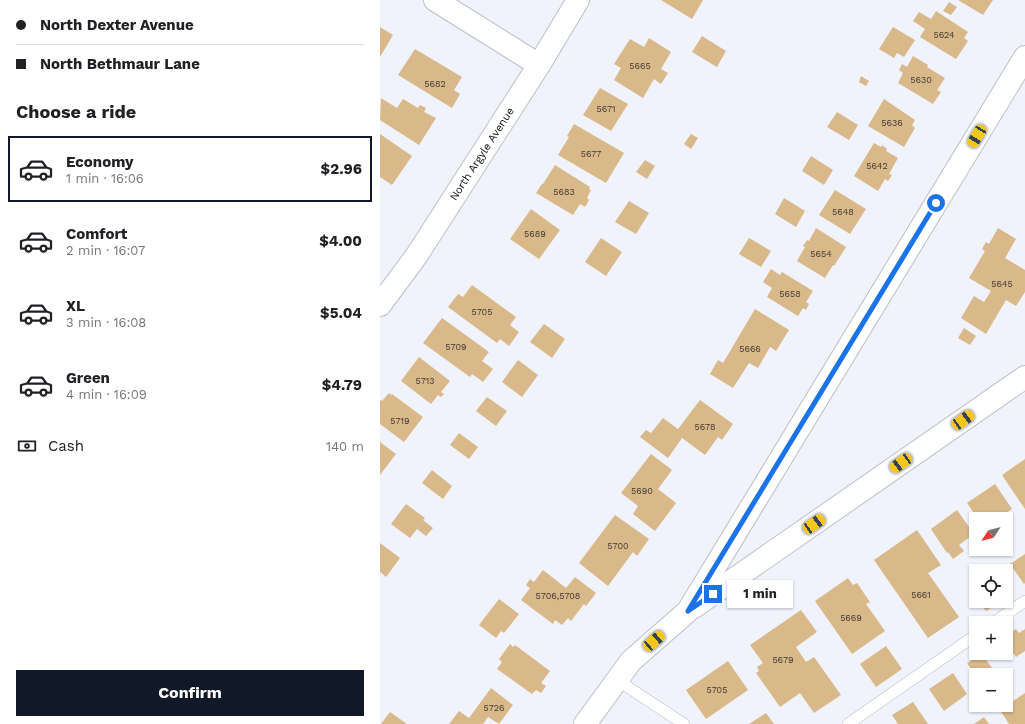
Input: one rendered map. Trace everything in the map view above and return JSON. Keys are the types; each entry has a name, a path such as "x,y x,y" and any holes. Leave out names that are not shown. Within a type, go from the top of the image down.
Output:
{"street":[{"path":"435,0 539,65"},
{"name":"North Argyle Avenue","path":"380,305 417,255 539,65 578,0"},
{"path":"688,611 1025,57"},
{"path":"585,724 631,661 688,611 1025,377"}],"lane":[{"path":"1003,616 1025,601"},
{"path":"848,724 969,640"},
{"path":"617,680 684,724"}],"building":[{"path":"661,0 703,0 692,19"},
{"path":"958,0 993,0 983,15"},
{"path":"949,2 957,7 951,15 943,11"},
{"path":"936,11 968,32 964,38 968,41 956,59 920,37 925,29 913,21 919,12 931,19"},
{"path":"380,27 393,35 380,57"},
{"path":"893,27 915,40 904,57 897,53 894,58 879,49"},
{"path":"702,36 726,51 717,67 692,52"},
{"path":"649,38 671,52 661,69 668,73 661,84 654,79 643,98 614,80 621,68 614,64 630,39 644,47"},
{"path":"415,49 462,77 454,90 460,94 452,108 398,75"},
{"path":"913,56 945,78 937,90 941,92 933,104 898,83 903,73 899,70 902,64 907,67"},
{"path":"861,76 869,81 866,86 859,82"},
{"path":"600,88 628,104 611,131 583,115"},
{"path":"381,98 397,108 403,99 418,108 420,105 426,108 424,112 436,118 419,145 380,120"},
{"path":"884,99 915,120 912,125 915,128 904,147 868,126"},
{"path":"837,112 858,125 849,140 827,127"},
{"path":"574,124 624,153 606,183 558,155 569,137 567,136"},
{"path":"380,134 412,156 392,185 380,177"},
{"path":"691,134 698,138 691,149 684,144"},
{"path":"874,143 881,147 882,145 887,149 886,151 898,158 889,174 892,175 888,181 885,179 878,191 854,176"},
{"path":"811,156 833,170 824,185 802,171"},
{"path":"645,160 655,166 647,179 636,172"},
{"path":"555,165 590,187 589,189 591,190 587,198 589,200 585,207 580,204 573,215 536,193"},
{"path":"835,190 866,209 850,234 819,215"},
{"path":"784,198 805,211 796,227 775,214"},
{"path":"629,201 649,213 636,234 615,222"},
{"path":"531,209 560,230 539,259 510,239"},
{"path":"816,228 846,247 825,278 797,261 805,247 803,246 807,240 809,241"},
{"path":"998,228 1016,239 1005,258 1025,270 1025,292 1016,306 1006,300 986,334 961,318 974,296 984,302 991,291 969,278 985,251 982,249 986,242 989,244"},
{"path":"601,238 622,252 606,276 585,262"},
{"path":"749,238 771,251 761,267 739,254"},
{"path":"771,269 780,275 782,272 813,291 806,302 809,304 806,310 803,308 798,316 767,297 772,288 763,282"},
{"path":"472,285 516,317 510,325 519,332 509,346 500,339 497,343 448,307 458,294 463,297"},
{"path":"755,309 789,330 776,351 770,347 758,368 749,363 733,388 710,374 718,360 723,363"},
{"path":"442,318 489,352 482,361 493,369 483,382 472,374 470,377 423,343"},
{"path":"544,324 565,339 552,358 530,342"},
{"path":"964,328 976,336 970,345 958,338"},
{"path":"419,357 450,381 441,392 444,394 441,397 438,395 431,404 401,381"},
{"path":"518,360 538,375 522,397 502,382"},
{"path":"389,393 423,417 404,442 380,424 380,400 382,401"},
{"path":"487,397 507,411 496,426 476,411"},
{"path":"700,400 733,424 722,440 718,437 705,455 682,438 668,458 640,437 646,430 651,433 663,418 678,429"},
{"path":"459,433 478,447 469,459 450,445"},
{"path":"380,442 396,454 380,475"},
{"path":"651,454 672,470 658,489 676,503 655,531 633,514 638,506 621,493"},
{"path":"1025,459 1025,509 1002,475"},
{"path":"432,470 452,486 443,499 422,483"},
{"path":"995,484 1012,509 1007,512 973,512 967,503"},
{"path":"406,504 425,518 423,520 433,528 426,536 417,529 410,538 391,524"},
{"path":"957,510 969,527 969,538 959,545 964,551 953,559 948,552 947,553 931,529"},
{"path":"615,515 649,539 637,556 633,552 608,586 579,563"},
{"path":"917,530 941,565 928,573 959,617 928,638 874,560"},
{"path":"380,543 400,558 386,577 380,572"},
{"path":"1025,554 1024,584 1013,568 1013,564 1010,564"},
{"path":"543,570 566,588 575,577 596,593 586,606 584,604 571,621 568,618 562,625 555,620 553,624 521,600 530,588 526,585 530,579 534,582"},
{"path":"848,578 853,585 857,583 870,602 866,604 885,631 852,654 815,601"},
{"path":"499,599 519,614 504,633 501,631 496,638 479,625"},
{"path":"801,610 817,632 796,647 806,662 814,657 841,695 814,713 800,693 780,707 756,673 759,671 757,667 763,663 750,645"},
{"path":"1016,629 1019,633 1025,629 1025,651 1016,657 1013,652 1013,631"},
{"path":"510,644 513,647 515,645 550,671 541,683 546,686 541,693 536,690 532,694 497,669 502,662 499,659"},
{"path":"886,646 902,669 876,687 860,664"},
{"path":"972,660 986,660 992,668 970,668 967,663"},
{"path":"728,661 748,690 706,719 686,690"},
{"path":"953,673 967,694 944,711 929,689"},
{"path":"491,688 513,705 499,724 488,717 483,724 449,724 459,711 469,718"},
{"path":"1025,693 1025,724 1009,724 1001,712 1013,712 1013,701"},
{"path":"913,702 928,724 898,724 892,715"},
{"path":"390,712 407,724 381,724"},
{"path":"766,713 774,724 749,724"},
{"path":"984,717 989,724 974,724"}],"route":[{"path":"713,594 688,611 936,203"}]}
